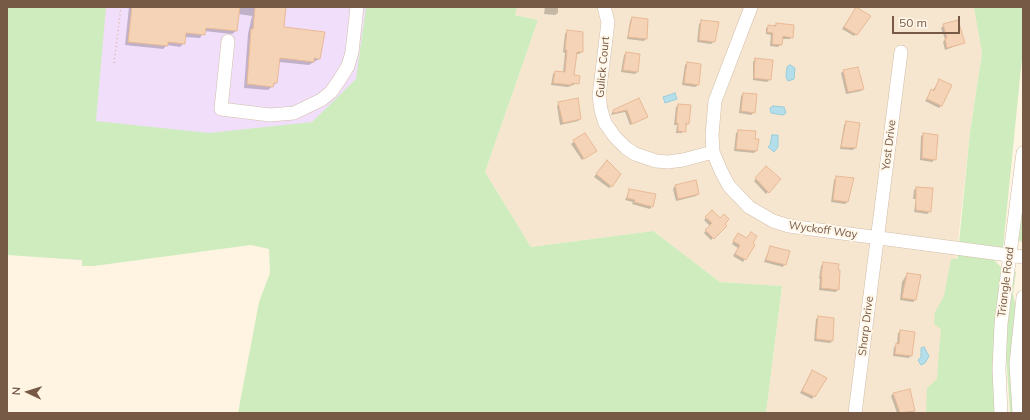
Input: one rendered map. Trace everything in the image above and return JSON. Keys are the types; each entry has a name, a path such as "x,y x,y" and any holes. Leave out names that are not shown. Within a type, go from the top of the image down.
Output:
{"street":[{"path":"228,41 221,109 270,115 294,113 321,100 331,92 348,66 352,52 357,7"},
{"name":"Gulick Court","path":"604,7 608,22 599,96 605,123 615,137 626,148 635,154 656,161 668,162 683,160 713,152"},
{"name":"Wyckoff Way","path":"751,7 715,101 712,119 713,152 729,186 749,207 760,215 789,226 1016,256"},
{"name":"Yost Drive","path":"877,238 901,52"},
{"name":"Triangle Road","path":"1001,413 1000,344 1016,256 1023,152"},
{"name":"Sharp Drive","path":"855,413 877,238"},
{"name":"Triangle Road","path":"1019,413 1016,364 1023,297"}],"path":[{"path":"114,63 121,7"}],"shaded area":[{"path":"7,7 372,7 356,156 92,261 7,254"},
{"path":"517,7 976,7 982,53 970,132 939,413 766,413 782,286 720,282 653,231 531,247 485,172 538,20 515,15"}],"green space":[{"path":"7,7 106,7 96,121 209,133 312,122 356,79 366,7 517,7 515,15 538,20 485,172 531,247 653,231 720,282 782,286 766,413 238,413 259,302 270,273 269,249 251,245 94,266 82,266 82,260 7,255"},
{"path":"974,7 1023,7 1023,48 1003,248 959,243 970,132 982,53"},
{"path":"1023,194 1023,241 1021,242 1018,239"},
{"path":"958,255 993,259 1002,268 995,413 926,413 927,388 937,379 941,329 934,324 935,312 944,296 951,259 957,259"},
{"path":"1014,271 1016,272 1013,294 1016,308 1014,413 1010,413 1005,340"}],"water":[{"path":"790,65 795,68 794,79 788,81 786,77 787,67"},
{"path":"675,93 677,99 665,103 663,97"},
{"path":"773,106 784,107 786,113 783,115 771,113 770,108"},
{"path":"772,135 778,135 778,147 774,152 768,147 770,145"},
{"path":"924,347 929,356 925,363 921,365 918,360 921,357 921,348"}],"building":[{"path":"132,7 240,7 237,31 206,28 205,35 186,33 185,44 168,42 168,46 128,42"},
{"path":"255,7 286,7 284,27 325,32 320,59 314,58 314,62 280,58 277,83 274,83 273,87 247,84 251,29 253,29"},
{"path":"856,7 871,16 857,35 844,27"},
{"path":"632,17 648,19 647,39 628,37"},
{"path":"701,20 719,22 715,42 699,40"},
{"path":"958,20 965,43 947,48 945,38 947,38 943,24"},
{"path":"776,23 794,25 793,38 783,36 782,45 772,44 773,33 767,32 768,25 776,26"},
{"path":"567,30 583,32 583,52 577,52 574,75 580,76 579,84 572,83 571,85 553,83 555,71 565,72"},
{"path":"626,52 640,54 638,72 623,70"},
{"path":"755,58 773,60 771,80 754,78"},
{"path":"687,62 701,64 699,85 684,83"},
{"path":"858,67 864,89 848,92 843,70"},
{"path":"939,79 952,85 942,106 927,99 931,89 934,91"},
{"path":"743,93 757,94 755,113 741,111"},
{"path":"578,98 581,119 563,123 558,102"},
{"path":"639,98 648,117 632,124 627,110 614,113 613,110"},
{"path":"678,104 691,105 689,124 686,123 686,132 678,131 678,123 676,123"},
{"path":"846,121 860,123 856,148 841,147"},
{"path":"738,130 756,131 755,139 759,139 757,151 736,149"},
{"path":"585,133 597,151 584,159 573,140"},
{"path":"923,133 938,135 936,160 922,158"},
{"path":"607,160 621,174 612,187 596,174"},
{"path":"766,166 781,179 769,193 755,178"},
{"path":"836,176 854,178 848,202 833,200"},
{"path":"696,180 699,194 678,199 675,185"},
{"path":"916,187 933,188 931,212 916,210"},
{"path":"629,189 656,194 653,207 634,202 635,200 627,198"},
{"path":"712,210 720,218 724,214 729,219 725,224 727,226 714,239 705,230 712,223 705,217"},
{"path":"751,232 757,236 753,243 755,245 746,260 735,254 740,245 733,241 738,233 747,238"},
{"path":"770,246 790,251 786,265 766,260"},
{"path":"823,262 839,264 839,290 821,288"},
{"path":"907,273 921,275 916,300 902,298"},
{"path":"818,316 834,318 833,341 816,339"},
{"path":"900,330 915,332 912,356 895,354 896,343 899,344"},
{"path":"812,370 827,378 815,397 802,391"},
{"path":"910,389 915,411 900,413 893,393"}]}
